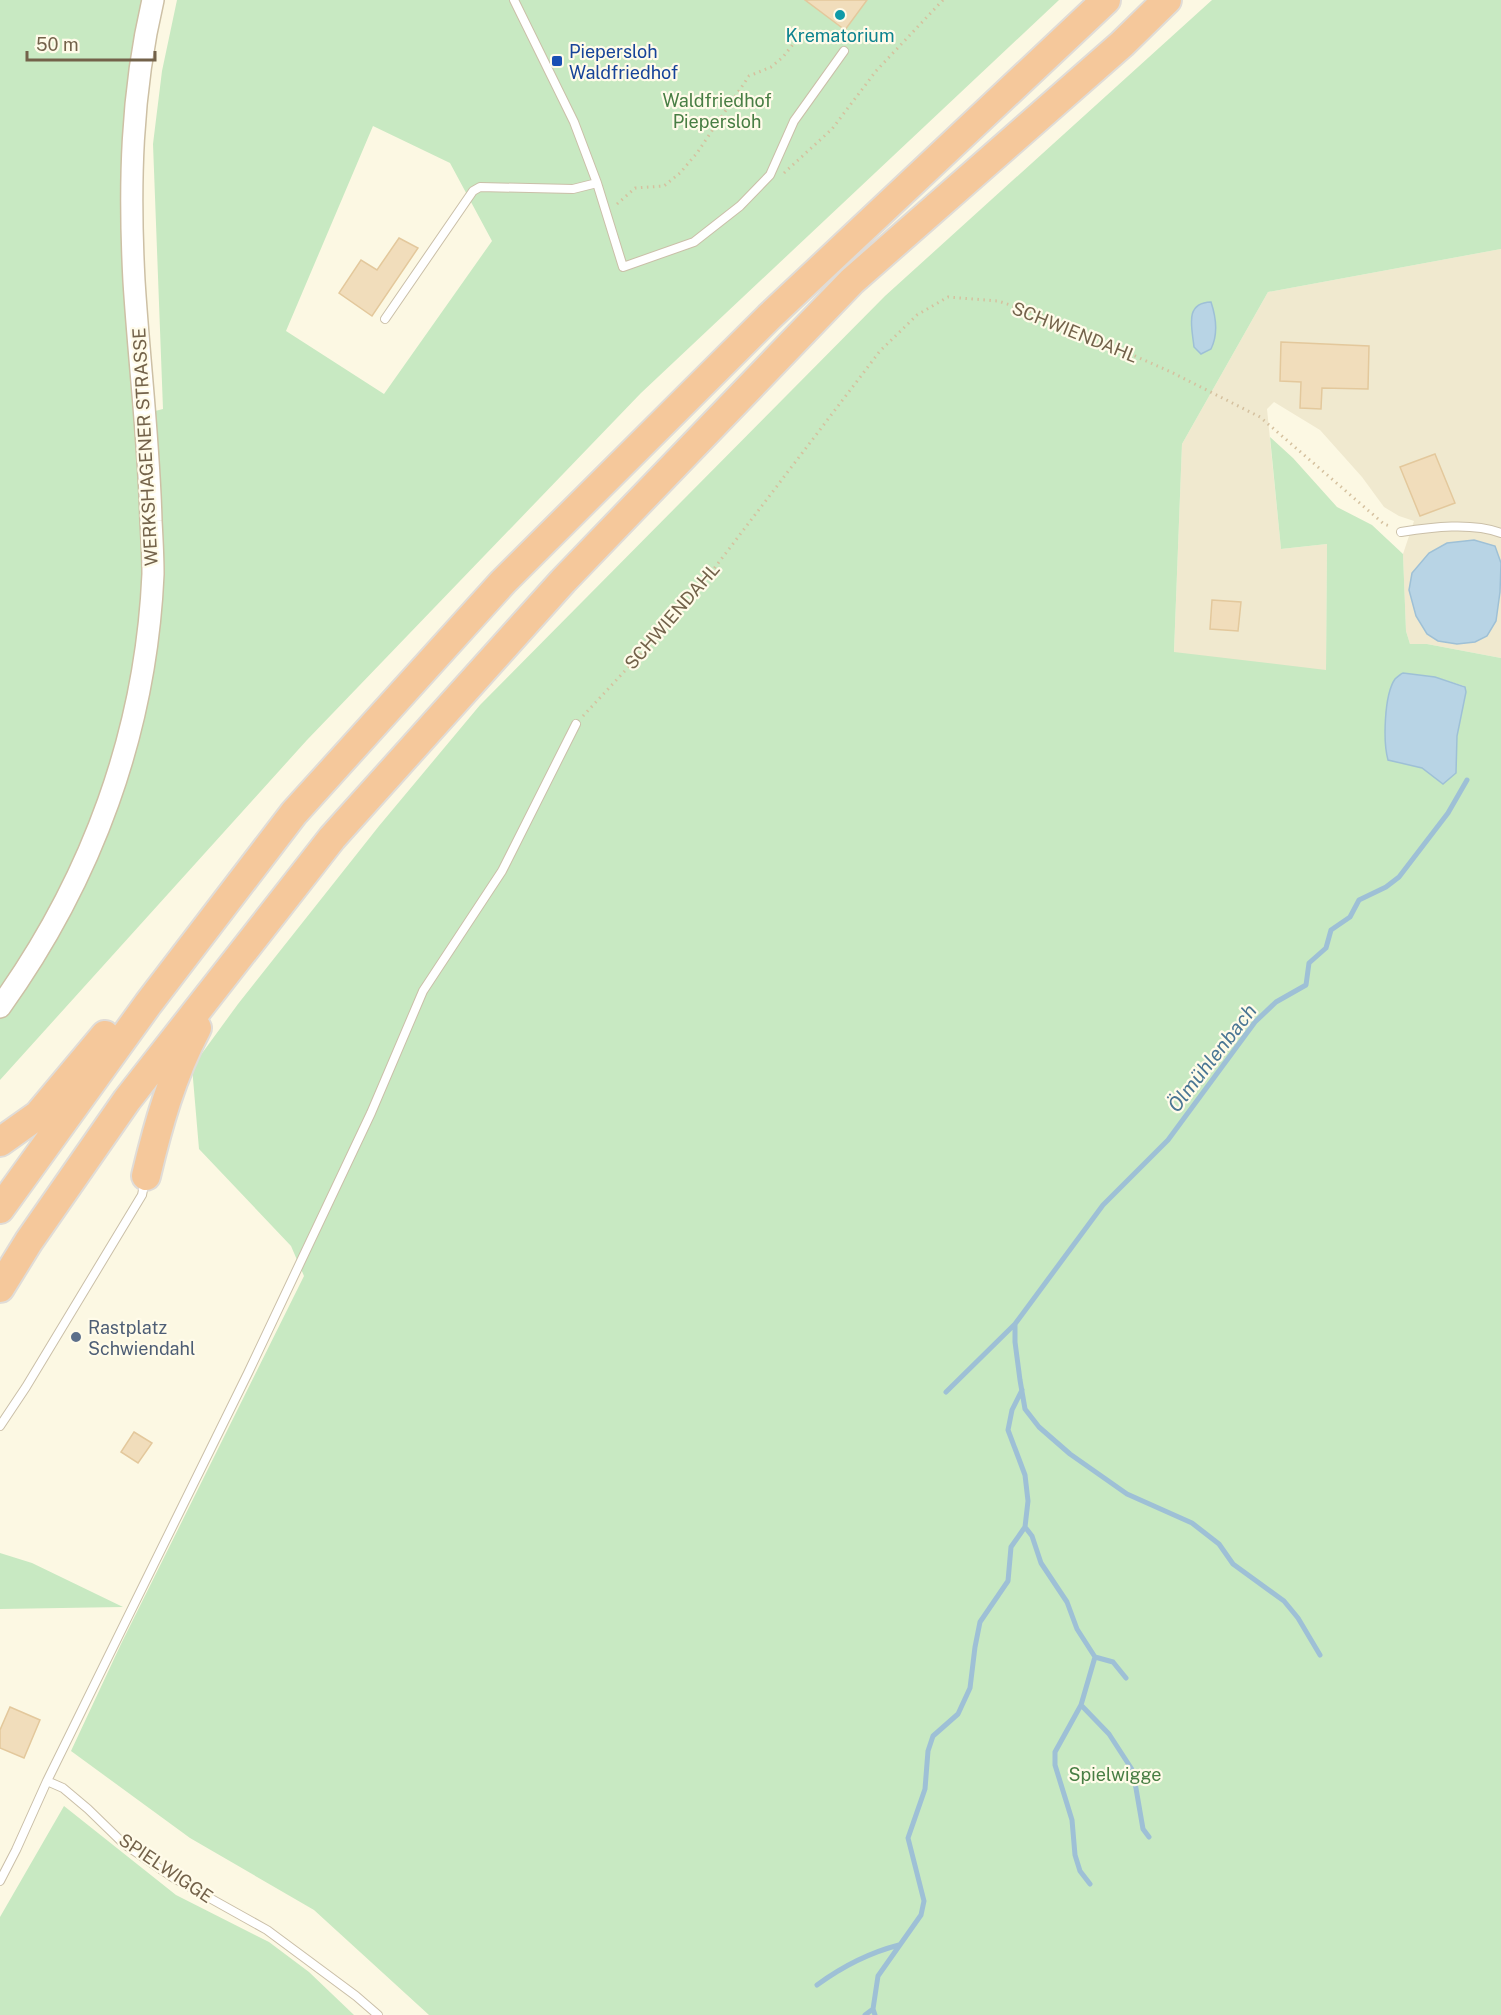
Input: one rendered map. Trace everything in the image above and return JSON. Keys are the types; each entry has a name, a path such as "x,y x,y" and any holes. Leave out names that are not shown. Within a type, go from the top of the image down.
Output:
{"highway":[{"path":"0,1209 148,1004 294,813 503,582 769,317 1106,0"},
{"path":"0,1288 29,1241 127,1100 230,966 332,838 563,581 852,281 1122,44 1167,0"},
{"path":"146,1176 160,1117 187,1047 230,966"},
{"path":"0,1142 38,1115 102,1038 148,1004"}],"main road":[{"name":"WERKSHAGENER STRASSE","path":"0,1007 21,978 57,916 98,833 124,756 139,692 148,633 153,572 150,486 134,282 131,207 134,115 141,55 153,0"}],"lane":[{"path":"514,0 574,122 597,183 623,267 694,242 740,206 770,175 794,121 844,51"},
{"path":"385,319 473,191 480,187 573,189 597,183"},
{"path":"1401,532 1432,527 1489,528 1501,533"},
{"path":"0,1881 248,1373 371,1113 423,991 502,871 576,724"},
{"path":"0,1426 26,1387 142,1194 146,1176"},
{"name":"SPIELWIGGE","path":"47,1781 63,1788 124,1844 172,1877 267,1930 378,2015"}],"path":[{"path":"778,178 832,129 876,71 943,0"},
{"path":"606,212 636,188 664,186 680,173 697,153 749,76 771,68 783,57 805,29"},
{"name":"SCHWIENDAHL","path":"576,724 687,604 880,351 917,315 948,297 998,301 1047,317 1171,372 1260,417 1384,524 1401,532"}],"shaded area":[{"path":"1501,249 1501,563 1495,546 1429,553 1412,573 1409,590 1496,621 1501,578 1501,658 1427,644 1410,644 1406,631 1403,554 1414,521 1399,516 1384,507 1362,477 1320,430 1274,402 1267,409 1281,549 1327,544 1326,671 1174,653 1182,444 1268,292"}],"green space":[{"name":"Waldfriedhof Piepersloh","path":"0,0 153,0 131,108 151,412 163,409 153,144 162,71 177,0 1059,0 641,393 307,740 0,1080","holes":["373,126 450,163 492,241 384,394 286,331"]},
{"name":"Spielwigge","path":"1212,0 1501,0 1501,249 1268,292 1182,444 1174,652 1326,670 1327,544 1281,549 1270,437 1293,458 1337,507 1372,525 1403,554 1406,631 1410,644 1427,644 1501,658 1501,2015 429,2015 314,1910 190,1838 71,1751 121,1644 304,1276 291,1246 199,1149 192,1067 238,1004 379,826 480,705 885,296","holes":["1403,673 1435,677 1464,686 1466,692 1457,736 1456,773 1443,784 1422,768 1388,760"]},
{"path":"0,1553 32,1563 123,1607 0,1609"},
{"path":"64,1806 176,1895 269,1942 309,1972 354,2015 0,2015 0,1917"}],"water":[{"path":"1211,302 1215,320 1215,338 1211,349 1201,354 1194,347 1191,324 1193,311 1202,303"},
{"path":"1474,540 1495,546 1501,563 1496,621 1487,636 1475,642 1457,644 1438,641 1427,634 1416,616 1409,590 1412,573 1429,553 1447,543"},
{"path":"1403,673 1435,677 1465,687 1457,736 1456,773 1443,784 1422,768 1388,760 1385,731 1387,707 1391,686 1395,679"}],"building":[{"name":"Krematorium","path":"805,0 867,0 845,30"},
{"path":"399,238 418,248 372,316 339,293 361,260 377,270"},
{"path":"1281,342 1369,346 1368,389 1322,388 1321,409 1300,408 1301,382 1280,381"},
{"path":"1435,454 1455,503 1420,516 1400,467"},
{"path":"1212,600 1241,602 1238,631 1210,629"},
{"path":"134,1432 152,1443 138,1463 121,1452"},
{"path":"10,1707 40,1720 24,1758 0,1748 0,1730"}],"waterway":[{"name":"Ölmühlenbach","path":"1320,1655 1298,1618 1284,1601 1233,1564 1219,1544 1192,1523 1127,1494 1070,1454 1039,1427 1025,1409 1015,1342 1015,1324 1103,1205 1168,1140 1255,1022 1276,1002 1306,985 1309,963 1326,948 1331,930 1350,917 1359,900 1386,887 1399,877 1448,813 1467,780"},
{"path":"946,1392 1015,1324"},
{"path":"875,2015 873,2009 878,1976 921,1915 924,1901 908,1838 925,1789 928,1751 933,1736 958,1714 970,1688 980,1622 1008,1581 1011,1547 1025,1527 1028,1501 1025,1475 1008,1430 1012,1410 1022,1390"},
{"path":"1025,1527 1032,1536 1041,1563 1067,1602 1077,1629 1095,1657 1081,1705 1055,1752 1055,1765 1072,1820 1075,1855 1080,1871 1090,1884"},
{"path":"1095,1657 1113,1662 1126,1678"},
{"path":"1081,1705 1109,1734 1133,1771 1143,1829 1149,1837"},
{"path":"817,1985 856,1961 899,1945"},
{"path":"865,2015 873,2009"}],"place":[{"name":"Krematorium","path":"840,15"},
{"name":"Piepersloh Waldfriedhof","path":"557,61"},
{"name":"Rastplatz Schwiendahl","path":"76,1337"}]}
